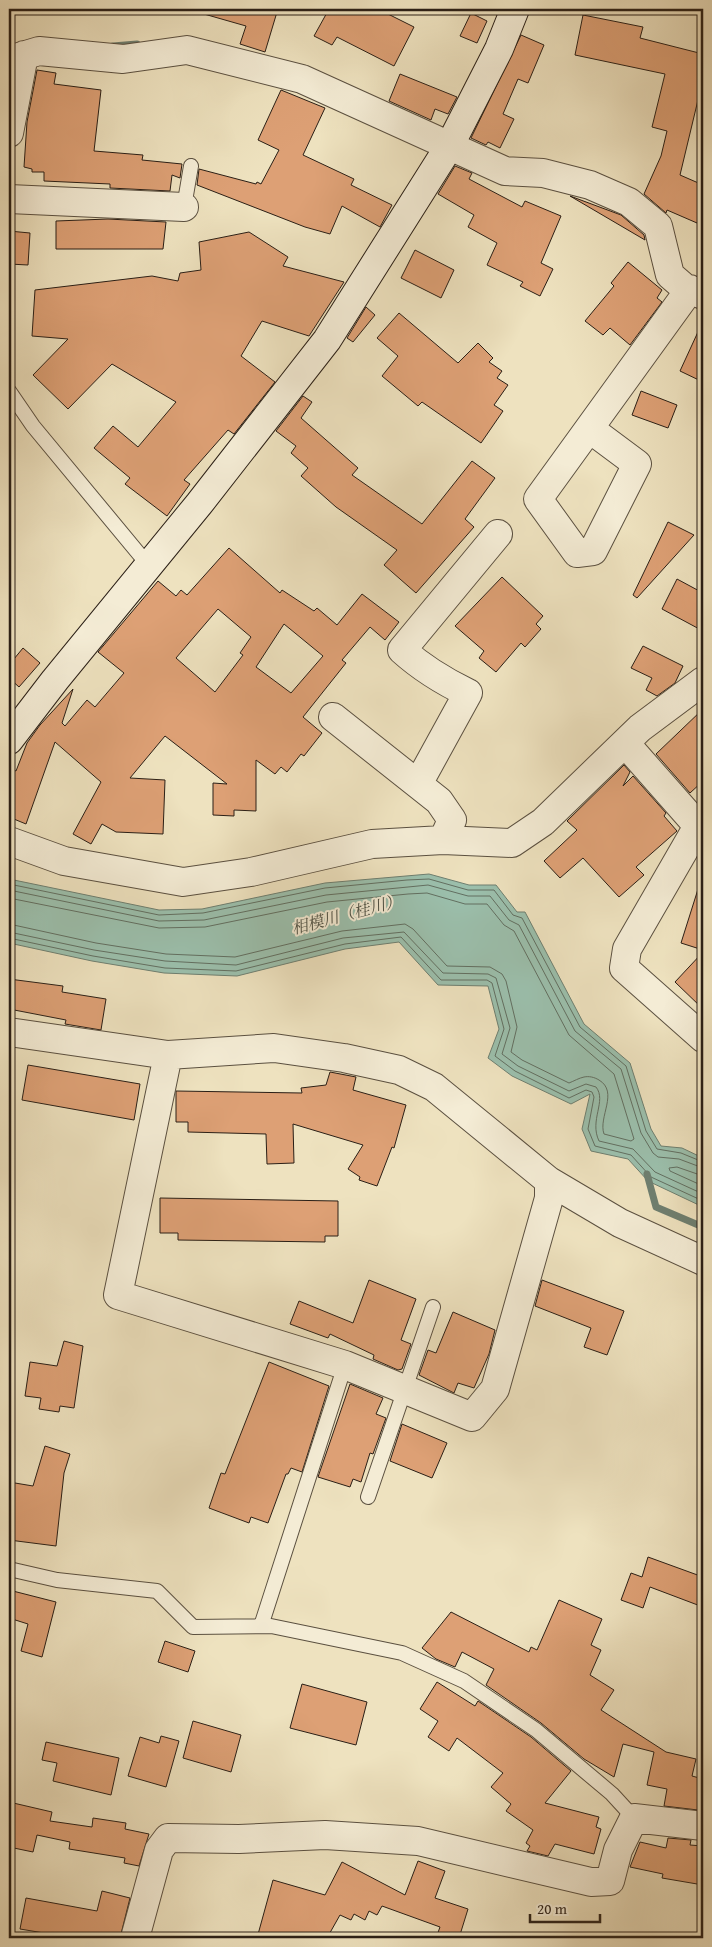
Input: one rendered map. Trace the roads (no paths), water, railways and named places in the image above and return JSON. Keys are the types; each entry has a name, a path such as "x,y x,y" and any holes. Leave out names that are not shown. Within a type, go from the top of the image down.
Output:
{"street":[{"path":"9,740 327,340 450,144 499,49 515,9"},
{"path":"9,134 16,58 39,51 124,58 187,50 302,79 450,144 505,171 543,173 590,185 628,202 658,226 670,275 697,292 590,429"},
{"path":"9,199 184,207"},
{"path":"418,784 468,693 442,681 421,668 402,650 498,534"},
{"path":"9,841 64,861 183,882 251,872 372,844 443,840 512,843 543,822 640,728 703,681"},
{"path":"333,717 439,801 452,820 443,840"},
{"path":"625,742 701,827 627,949 624,968 703,1038"},
{"path":"9,1032 168,1055 274,1048 344,1058 400,1070 434,1087 549,1182 620,1223 703,1261"},
{"path":"168,1055 118,1295 345,1365 472,1417 495,1389 549,1198 549,1182"},
{"path":"135,1938 159,1850 168,1838 239,1839 325,1835 418,1841 591,1882 610,1881 618,1850 634,1818 703,1826"}],"lane":[{"path":"184,207 191,166"},
{"path":"9,391 33,426 149,566"},
{"path":"368,1497 433,1307"},
{"path":"261,1626 345,1365"},
{"path":"9,1569 56,1580 157,1591 193,1628 271,1626 343,1639 402,1653 464,1681 536,1730 612,1794 634,1818"}],"water":[{"name":"相模川（桂川）","path":"429,874 469,885 496,885 517,912 525,912 584,1024 630,1063 651,1129 661,1146 682,1148 703,1158 703,1207 648,1181 628,1159 591,1151 582,1129 590,1094 571,1104 512,1076 488,1058 499,1029 488,986 438,985 399,942 345,949 237,976 164,973 92,961 9,943 9,879 159,910 202,909 325,883"}],"waterway":[{"path":"113,46 137,44"},
{"path":"647,1174 656,1207 703,1227"}]}
